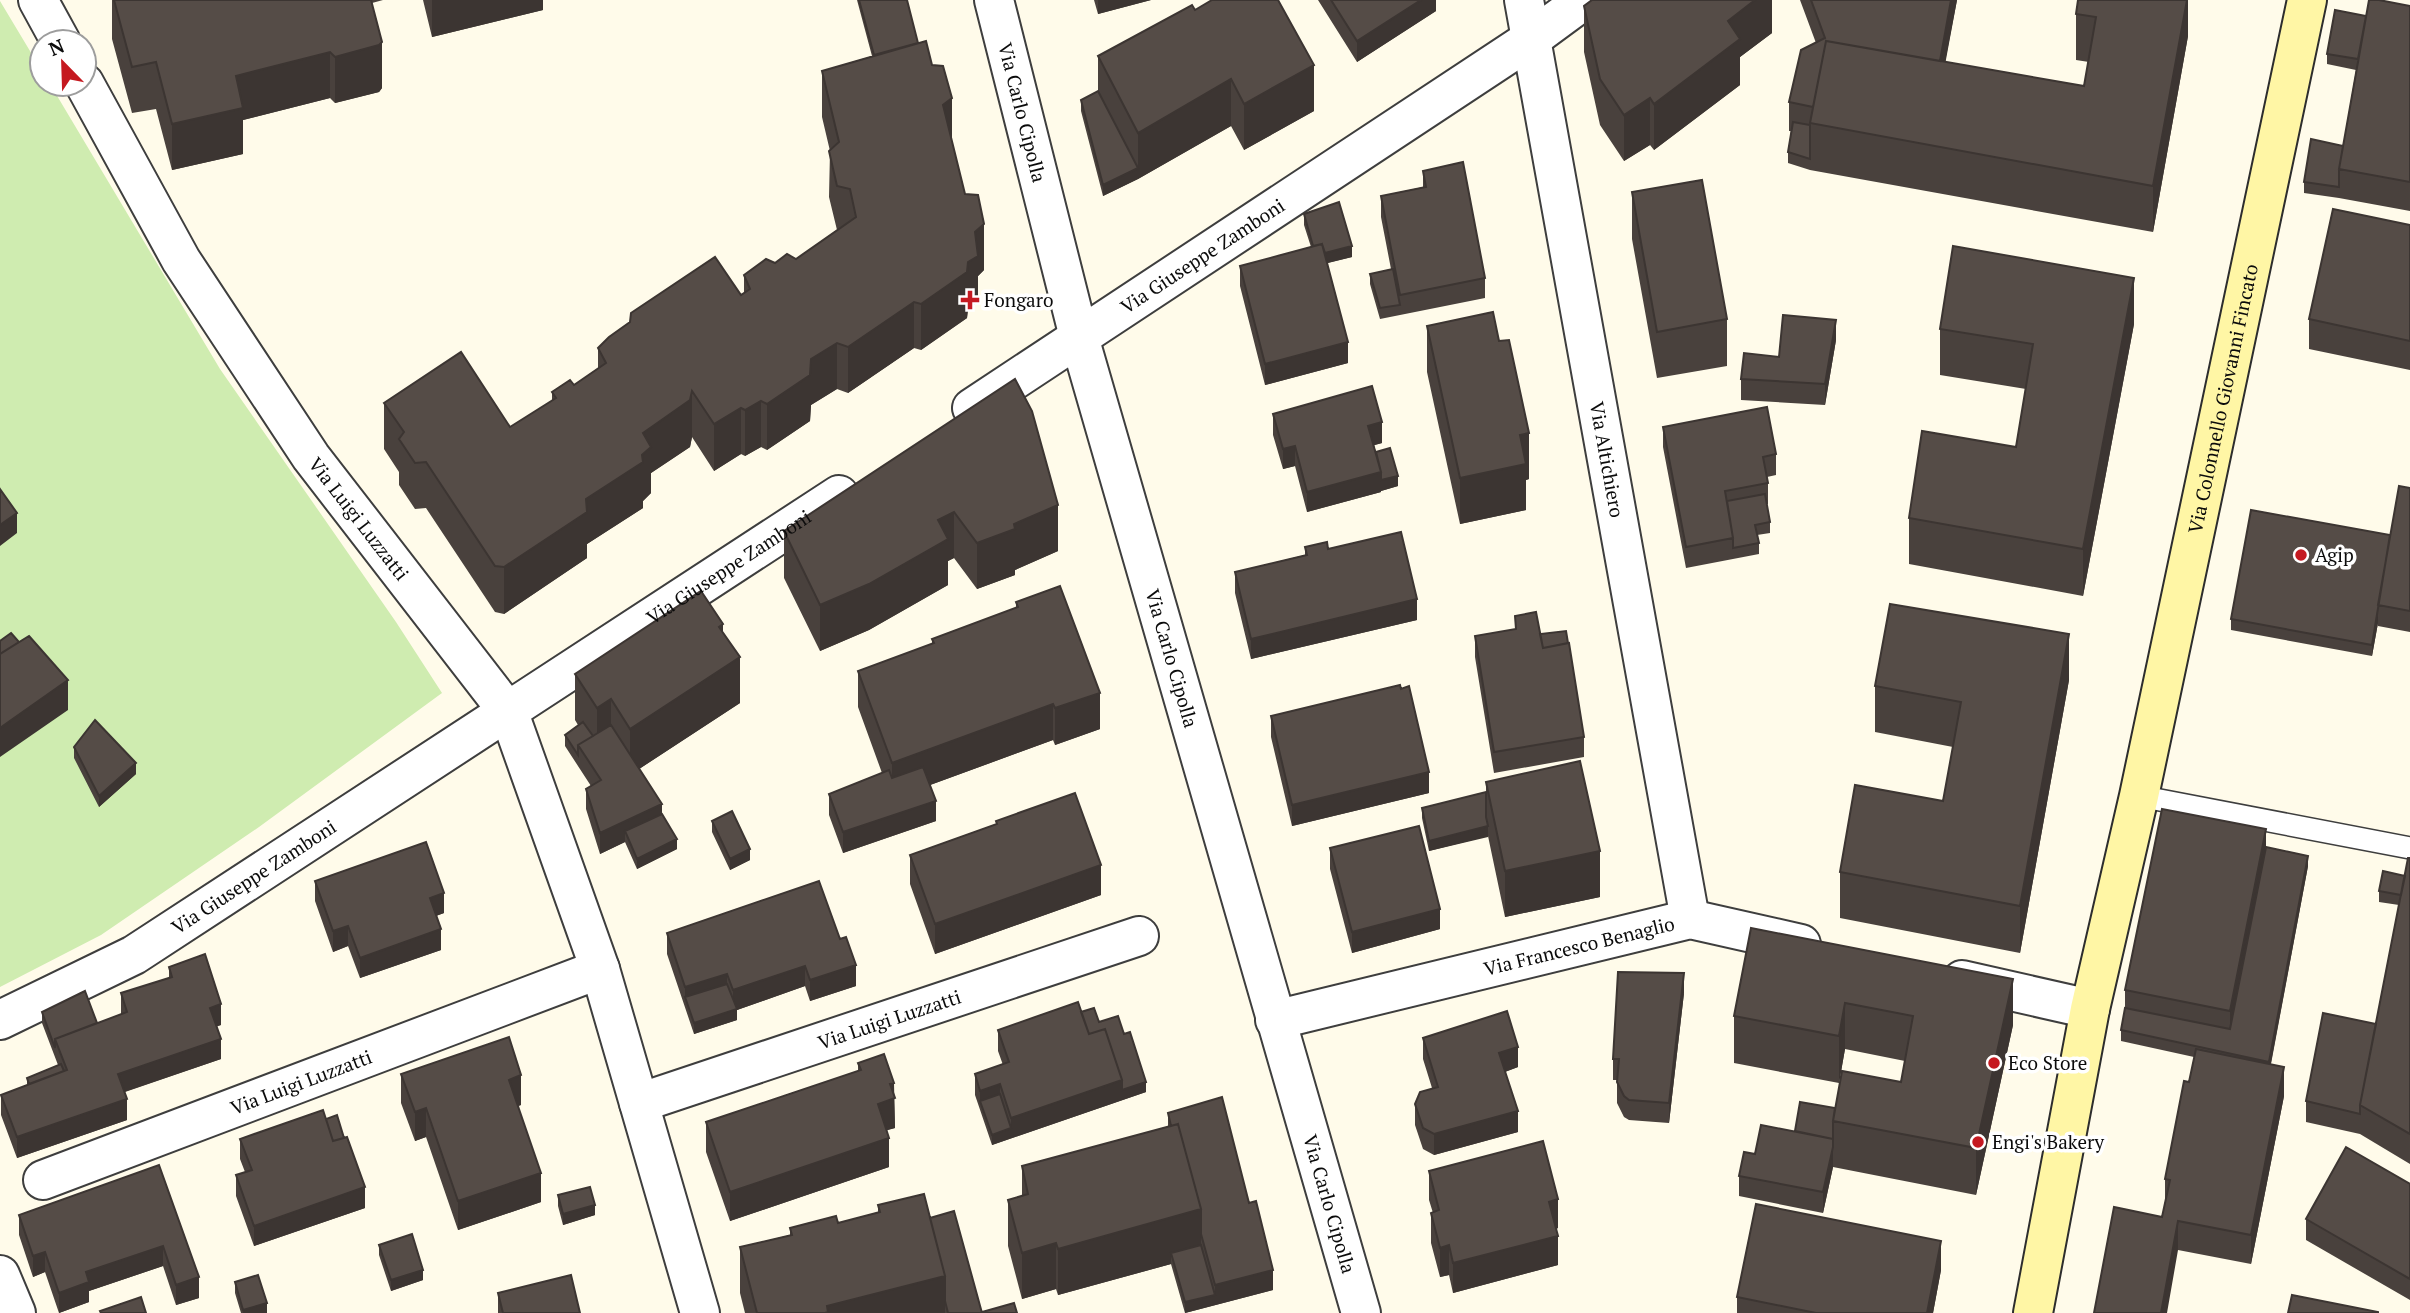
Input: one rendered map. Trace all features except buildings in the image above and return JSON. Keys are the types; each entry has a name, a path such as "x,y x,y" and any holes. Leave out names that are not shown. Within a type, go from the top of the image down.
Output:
{"main road":[{"name":"Via Colonnello Giovanni Fincato","path":"2033,1313 2090,1009 2139,796 2307,0"}],"street":[{"name":"Via Carlo Cipolla","path":"994,0 1079,337 1361,1313"},
{"name":"Via Altichiero","path":"1524,0 1690,919"},
{"name":"Via Giuseppe Zamboni","path":"941,428 1531,39 1584,0"},
{"name":"Via Luigi Luzzatti","path":"92,98 181,260 311,457 509,713 600,969 700,1313"},
{"name":"Via Giuseppe Zamboni","path":"0,1020 134,955 509,713 871,474"},
{"name":"Via Francesco Benaglio","path":"1275,1020 1690,919 1837,952"},
{"name":"Via Luigi Luzzatti","path":"639,1103 1139,936"},
{"name":"Via Luigi Luzzatti","path":"43,1180 600,969"},
{"path":"1930,973 2090,1009"},
{"path":"0,1275 16,1313"}],"lane":[{"path":"2139,796 2410,848"}],"green space":[{"path":"0,1 28,48 28,98 58,98 220,369 396,622 442,693 259,827 101,935 0,987"}],"place":[{"name":"Fongaro","path":"970,300"},
{"name":"Agip","path":"2301,555"},
{"name":"Eco Store","path":"1994,1063"},
{"name":"Engi's Bakery","path":"1978,1142"}]}
